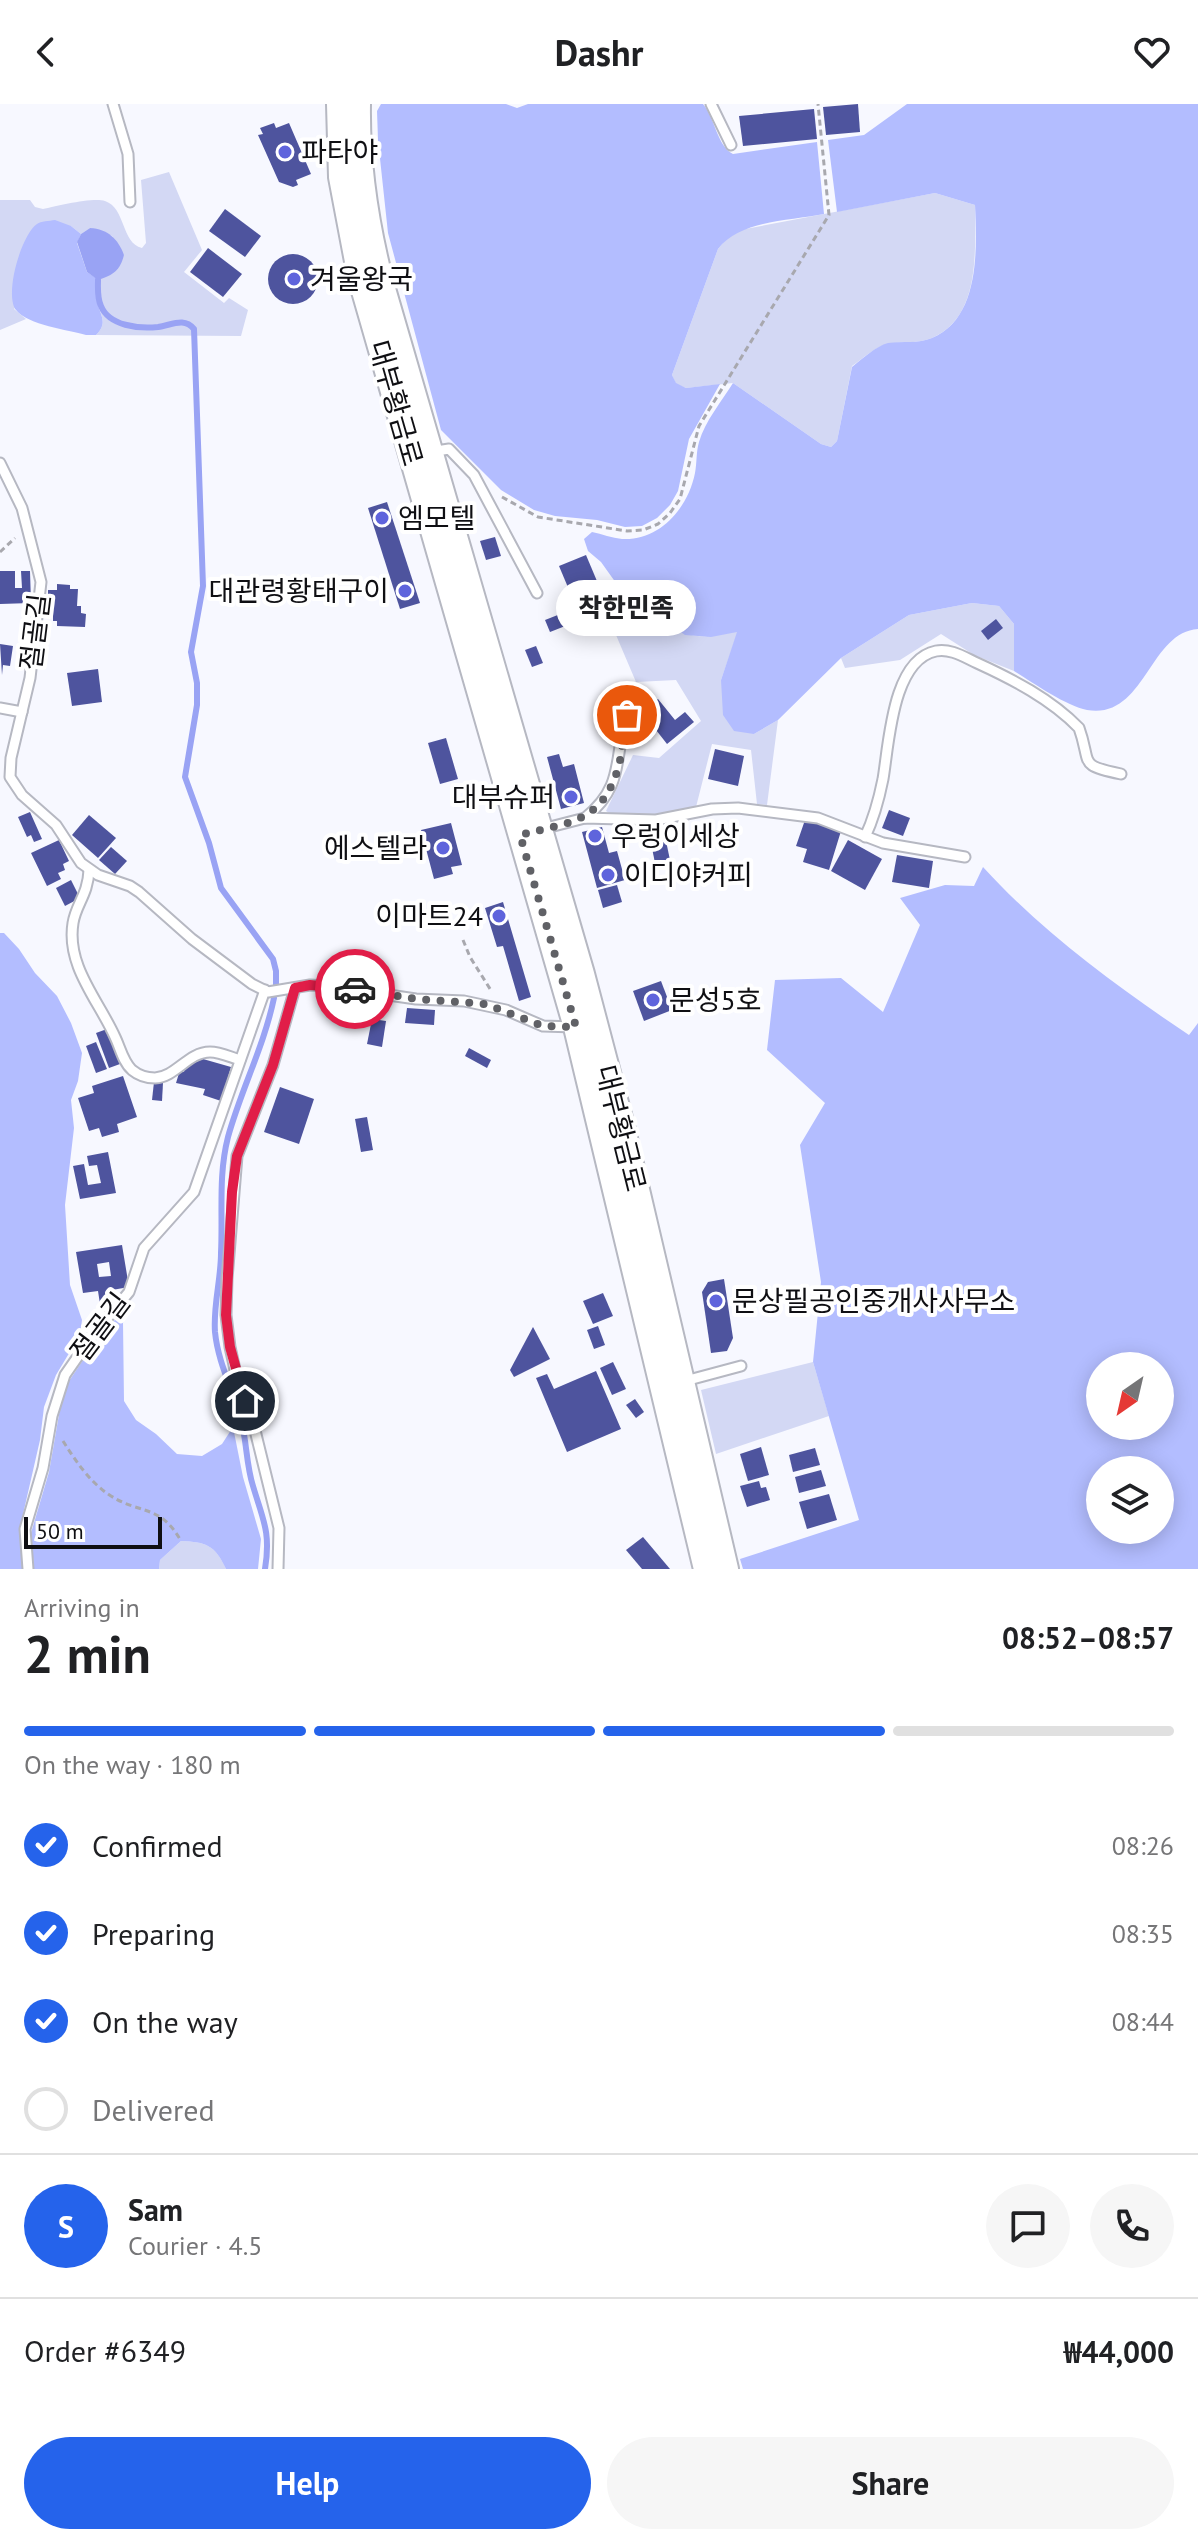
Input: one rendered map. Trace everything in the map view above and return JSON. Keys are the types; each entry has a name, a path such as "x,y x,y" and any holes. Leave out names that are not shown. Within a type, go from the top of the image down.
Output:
{"main road":[{"name":"대부황금로","path":"339,104 341,177 360,277 585,1024 622,1126 706,1569"},
{"name":"대부황금로","path":"358,104 366,220 529,833"},
{"name":"대부황금로","path":"672,1385 726,1569"}],"lane":[{"path":"113,104 128,154 130,202"},
{"path":"711,104 731,145"},
{"path":"429,452 449,449 474,475 537,593"},
{"name":"절골길","path":"0,463 11,482 27,528 41,582 30,678 9,768 13,784 56,825 89,870 139,892 192,939 265,990 194,1192 144,1248 129,1292 65,1375 25,1529 28,1569"},
{"path":"865,837 878,804 893,713 903,681 917,662 936,651 960,655 1012,678 1079,728 1089,764 1095,769 1121,774"},
{"name":"절골길","path":"0,708 22,712"},
{"path":"585,818 605,797 613,783 620,761 627,715"},
{"path":"529,833 585,818 656,820 712,809 738,808 818,818 865,837 965,857"},
{"path":"89,870 85,894 73,923 73,942 90,993 130,1068 139,1074 159,1078 201,1053 211,1052 240,1060"},
{"path":"265,990 276,992 327,986 416,999 464,1001 506,1010 551,1028 585,1024"},
{"path":"278,1569 279,1528 252,1418 238,1383 230,1347 226,1315 227,1279 237,1156 273,1065 295,988"},
{"path":"672,1385 741,1366"}],"path":[{"path":"474,475 520,509 553,520 635,531 658,524 670,513 680,499 699,426 829,215 818,104"},
{"path":"0,552 27,528"},
{"path":"463,940 485,983 506,1010"},
{"path":"52,1416 64,1443 82,1470 109,1495 159,1514 173,1527 181,1541"}],"shaded area":[{"path":"381,104 506,104 517,108 528,104 703,104 723,145 733,154 817,142 824,214 752,227 727,239 718,249 672,375 676,383 686,388 720,384 689,439 678,491 657,518 642,526 625,527 534,510 501,490 441,430 388,233 378,140 377,111"},
{"path":"907,104 1198,104 1198,629 1182,634 1168,644 1135,690 1122,702 1106,710 1087,710 1059,699 1014,671 1014,624 999,606 972,603 909,615 841,658 778,720 754,734 734,731 723,715 721,680 737,632 711,637 685,635 621,590 601,562 588,551 584,539 592,532 618,538 636,538 670,520 679,510 691,486 702,434 733,383 821,444 831,447 837,441 852,367 883,345 932,338 948,328 959,315 967,299 975,261 975,205 935,193 837,212 828,140 864,135"},
{"path":"169,172 202,250 184,272 224,303 229,298 248,310 241,336 96,335 103,321 96,298 96,278 99,280 124,255 112,236 90,228 81,234 71,226 14,309 26,319 0,330 0,200 30,200 35,207 43,209 84,201 105,201 117,211 130,240 142,248 146,243 141,180"},
{"path":"935,193 975,205 974,261 967,299 948,328 932,338 883,345 852,366 837,441 831,447 821,444 733,383 686,388 676,384 672,375 718,249 727,238 740,230"},
{"path":"55,220 81,234 77,243 87,272 96,278 96,298 103,321 96,335 29,320 16,310 13,302 13,279 25,240 37,224"},
{"path":"90,228 112,236 124,255 116,271 98,280 87,272 77,242 81,234"},
{"path":"972,603 999,606 1014,624 1014,671 974,655 941,634 900,660 845,668 841,658 909,615"},
{"path":"651,610 691,635 710,636 738,631 721,680 754,734 778,720 767,805 757,804 751,750 712,744 696,807 638,817 606,811 633,755 659,758 701,721 676,680 636,682 616,635"},
{"path":"983,867 1055,936 1135,998 1189,1035 1198,1023 1198,1569 743,1569 740,1559 859,1520 813,1362 821,1282 800,1145 825,1103 767,1050 775,980 841,978 883,1012 920,925 900,898 945,885 974,886"},
{"path":"0,933 4,933 19,949 35,973 57,996 82,1053 78,1081 71,1100 74,1128 65,1205 70,1285 82,1320 80,1335 56,1375 44,1407 40,1440 21,1523 22,1569 0,1569"},
{"path":"128,1306 123,1323 124,1401 136,1420 177,1454 202,1456 222,1444 233,1427 243,1477 261,1539 258,1569 226,1569 209,1546 181,1541 160,1560 159,1569 34,1569 31,1533 49,1472 61,1403 69,1381 97,1339"},
{"path":"813,1362 829,1416 716,1454 701,1390"},
{"path":"181,1541 209,1546 226,1569 159,1569 160,1560"}],"building":[{"path":"858,104 860,132 826,135 823,107"},
{"path":"814,109 817,139 743,146 739,116"},
{"path":"274,123 276,128 289,123 311,174 296,180 298,185 293,187 279,182 258,135 263,134 260,128"},
{"path":"225,209 261,236 245,257 209,231"},
{"path":"208,248 242,274 223,297 190,272"},
{"path":"293,254 310,262 318,279 310,296 293,304 276,296 268,279 276,262"},
{"path":"387,502 420,603 400,609 368,508"},
{"path":"495,537 501,556 486,560 480,541"},
{"path":"586,555 602,593 575,604 559,566"},
{"path":"0,571 15,571 15,588 22,588 21,571 30,571 31,603 0,604"},
{"path":"57,584 78,589 77,606 81,606 81,613 86,614 85,627 57,626 53,616 48,616 48,590 57,590"},
{"path":"573,609 578,621 550,632 545,620"},
{"path":"996,619 1003,628 988,640 981,631"},
{"path":"0,644 13,646 10,666 3,665 2,675"},
{"path":"536,646 543,663 532,667 525,650"},
{"path":"98,669 102,702 72,706 67,673"},
{"path":"658,699 675,720 685,712 694,722 667,744 642,712"},
{"path":"446,738 458,779 440,784 428,743"},
{"path":"715,749 744,756 738,786 708,779"},
{"path":"559,754 563,767 574,764 584,803 561,809 547,757"},
{"path":"889,810 910,818 903,836 882,828"},
{"path":"30,812 42,839 34,842 31,835 27,837 18,817"},
{"path":"89,815 116,838 98,858 72,835"},
{"path":"805,820 841,831 829,870 803,862 807,849 796,846"},
{"path":"451,823 462,865 451,867 453,874 434,879 421,830"},
{"path":"602,827 609,853 617,851 625,880 597,888 582,832"},
{"path":"665,836 671,865 656,868 650,838"},
{"path":"59,840 69,861 63,864 65,870 58,873 61,879 47,886 31,853"},
{"path":"848,840 882,859 865,890 831,871"},
{"path":"111,847 127,861 115,874 99,860"},
{"path":"897,855 933,861 929,888 892,882"},
{"path":"71,880 80,898 65,906 56,888"},
{"path":"617,885 622,902 603,908 598,890"},
{"path":"503,902 531,997 519,1001 503,946 497,947 485,908"},
{"path":"661,981 672,1010 644,1021 633,991"},
{"path":"407,1008 435,1010 434,1025 405,1023"},
{"path":"372,1019 386,1021 382,1047 367,1044"},
{"path":"107,1029 120,1064 109,1068 96,1033"},
{"path":"96,1042 107,1069 96,1073 86,1046"},
{"path":"469,1048 491,1060 487,1068 465,1056"},
{"path":"203,1059 231,1067 221,1101 203,1095 205,1089 176,1083 180,1070 184,1072 185,1067"},
{"path":"123,1076 137,1117 117,1124 119,1132 102,1137 99,1128 89,1131 78,1098 94,1093 92,1086"},
{"path":"154,1082 163,1083 162,1101 152,1100"},
{"path":"280,1087 314,1099 299,1144 264,1132"},
{"path":"367,1117 373,1150 361,1152 355,1119"},
{"path":"108,1152 116,1193 80,1199 73,1166 84,1164 88,1185 101,1183 97,1165 89,1166 87,1156"},
{"path":"122,1245 129,1287 112,1290 113,1301 100,1304 98,1291 83,1293 76,1252","holes":["109,1262 111,1276 99,1277 97,1264"]},
{"path":"724,1279 733,1338 727,1351 711,1353 702,1292 708,1282"},
{"path":"603,1293 613,1316 593,1324 583,1301"},
{"path":"598,1326 605,1345 594,1349 587,1330"},
{"path":"533,1327 550,1359 514,1377 510,1370"},
{"path":"613,1362 626,1389 612,1395 600,1368"},
{"path":"596,1371 621,1429 567,1452 536,1378 547,1374 554,1389"},
{"path":"635,1399 644,1412 636,1418 626,1405"},
{"path":"761,1447 769,1475 748,1481 740,1454"},
{"path":"815,1448 820,1465 793,1472 789,1455"},
{"path":"821,1470 826,1486 799,1493 795,1477"},
{"path":"759,1481 761,1488 766,1487 770,1500 747,1507 740,1486"},
{"path":"829,1494 837,1520 807,1529 799,1502"},
{"path":"643,1537 670,1569 642,1569 626,1550"}],"waterway":[{"path":"98,280 101,306 118,322 134,327 186,323 194,329 203,586 191,652 197,683 197,705 185,777 209,843 221,888 273,959 276,985"},
{"path":"265,1569 265,1526 251,1478 241,1420 219,1355 215,1322 221,1263 225,1152 274,998"}],"way so far":[{"path":"355,989 416,999 485,1004 543,1026 576,1027 520,835 585,818 595,810 613,783 620,761 627,715"}],"place":[{"name":"파타야","path":"285,152"},
{"name":"겨울왕국","path":"294,279"},
{"name":"엠모텔","path":"382,518"},
{"name":"대관령황태구이","path":"405,591"},
{"name":"착한민족","path":"627,715"},
{"name":"대부슈퍼","path":"571,797"},
{"name":"우렁이세상","path":"595,836"},
{"name":"에스텔라","path":"443,848"},
{"name":"이디야커피","path":"608,875"},
{"name":"이마트24","path":"499,916"},
{"name":"문성5호","path":"653,1000"},
{"name":"문상필공인중개사사무소","path":"716,1301"}],"route":[{"path":"245,1401 230,1347 226,1315 228,1243 237,1156 273,1065 295,988 310,985 355,989"}]}
